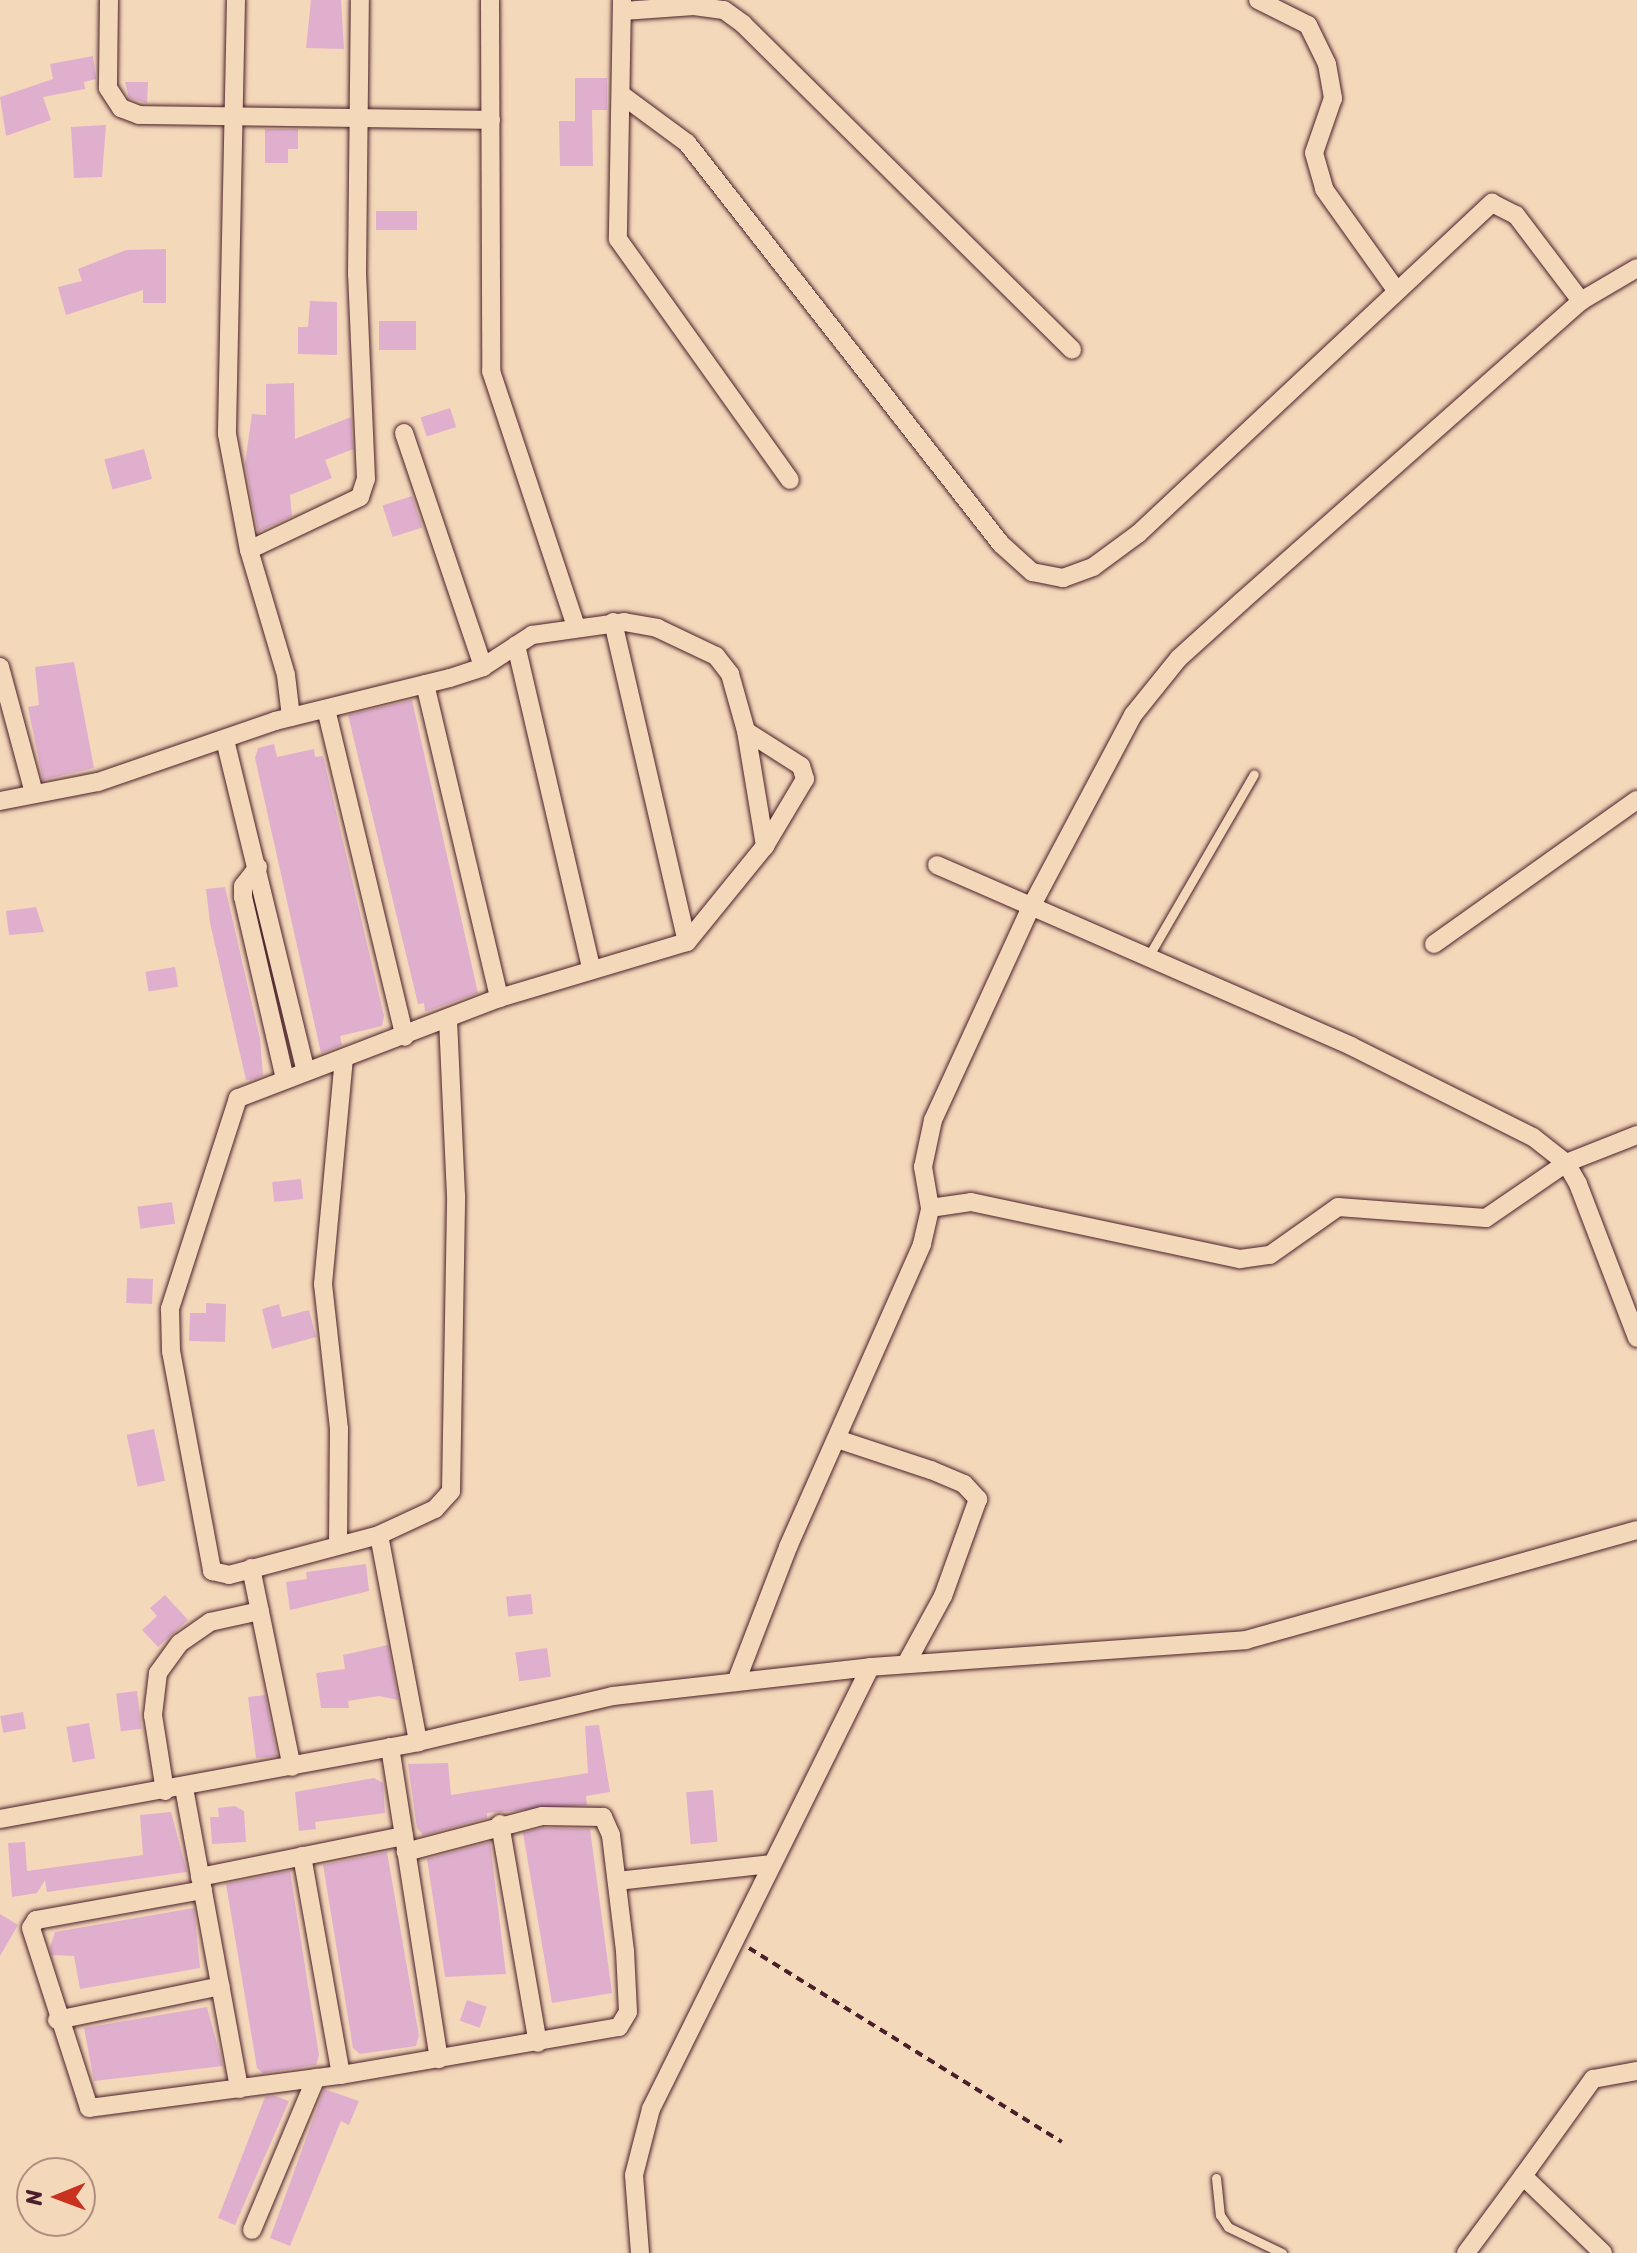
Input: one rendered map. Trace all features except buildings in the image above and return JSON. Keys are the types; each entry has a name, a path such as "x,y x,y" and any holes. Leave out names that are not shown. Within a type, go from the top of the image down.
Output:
{"street":[{"path":"109,0 108,88 121,108 139,115 235,119 491,120"},
{"path":"236,0 227,434 249,550 273,621 291,717"},
{"path":"249,550 360,497 366,479 359,405 360,0"},
{"path":"490,0 491,371 576,626"},
{"path":"1258,0 1308,25 1327,64 1333,98 1314,153 1324,189 1396,290"},
{"path":"790,480 618,239 622,5 694,6 724,10 743,24 1072,350"},
{"path":"622,95 687,143 991,532 1032,572 1063,578 1093,567 1138,534 1492,203 1516,215 1581,301"},
{"path":"736,1682 922,1244 930,1208 923,1167 933,1120 1032,905 1133,715 1179,658 1581,301 1637,268"},
{"path":"404,433 483,667"},
{"path":"613,622 687,942"},
{"path":"0,801 98,782 291,717 483,667 532,635 613,622 657,628 716,656 730,674 746,731 765,846"},
{"path":"516,645 591,967"},
{"path":"0,667 34,793"},
{"path":"425,684 499,998"},
{"path":"326,709 405,1037"},
{"path":"448,1021 456,1196 455,1465 451,1491 435,1509 379,1535 338,1543 229,1575 212,1571 171,1351 170,1309 238,1098 284,1075 405,1037 499,998 591,967 687,942 765,846 805,779 801,766 746,731"},
{"path":"225,740 305,1067"},
{"path":"1434,944 1637,800"},
{"path":"937,865 1365,1053 1533,1137 1566,1163 1637,1338"},
{"path":"258,867 243,897 284,1075"},
{"path":"338,1543 339,1429 323,1284 344,1058"},
{"path":"930,1208 971,1202 1240,1259 1270,1255 1338,1207 1486,1218 1566,1163 1637,1135"},
{"path":"837,1439 964,1484 978,1499 943,1596 906,1664"},
{"path":"0,1819 175,1790 418,1742 613,1696 870,1667 1246,1640 1637,1530"},
{"path":"379,1535 418,1742"},
{"path":"251,1568 292,1767"},
{"path":"239,2089 202,1884 153,1715 158,1673 180,1643 210,1622 260,1611"},
{"path":"640,2253 634,2175 639,2142 733,1938 870,1667"},
{"path":"390,1747 439,2059"},
{"path":"584,1813 603,1817 617,1881 628,2012 619,2027 341,2075 89,2108 32,1941 36,1920 202,1884 302,1856 405,1844 500,1824 584,1813"},
{"path":"500,1824 538,2043"},
{"path":"302,1856 341,2075"},
{"path":"617,1881 770,1864"},
{"path":"57,2020 221,1986"},
{"path":"1466,2253 1593,2079 1637,2071"},
{"path":"252,2230 316,2078"},
{"path":"1523,2176 1603,2253"}],"lane":[{"path":"1148,957 1254,774"},
{"path":"1216,2178 1220,2215 1228,2227 1282,2253"}],"path":[{"path":"733,1938 1062,2142"}]}
